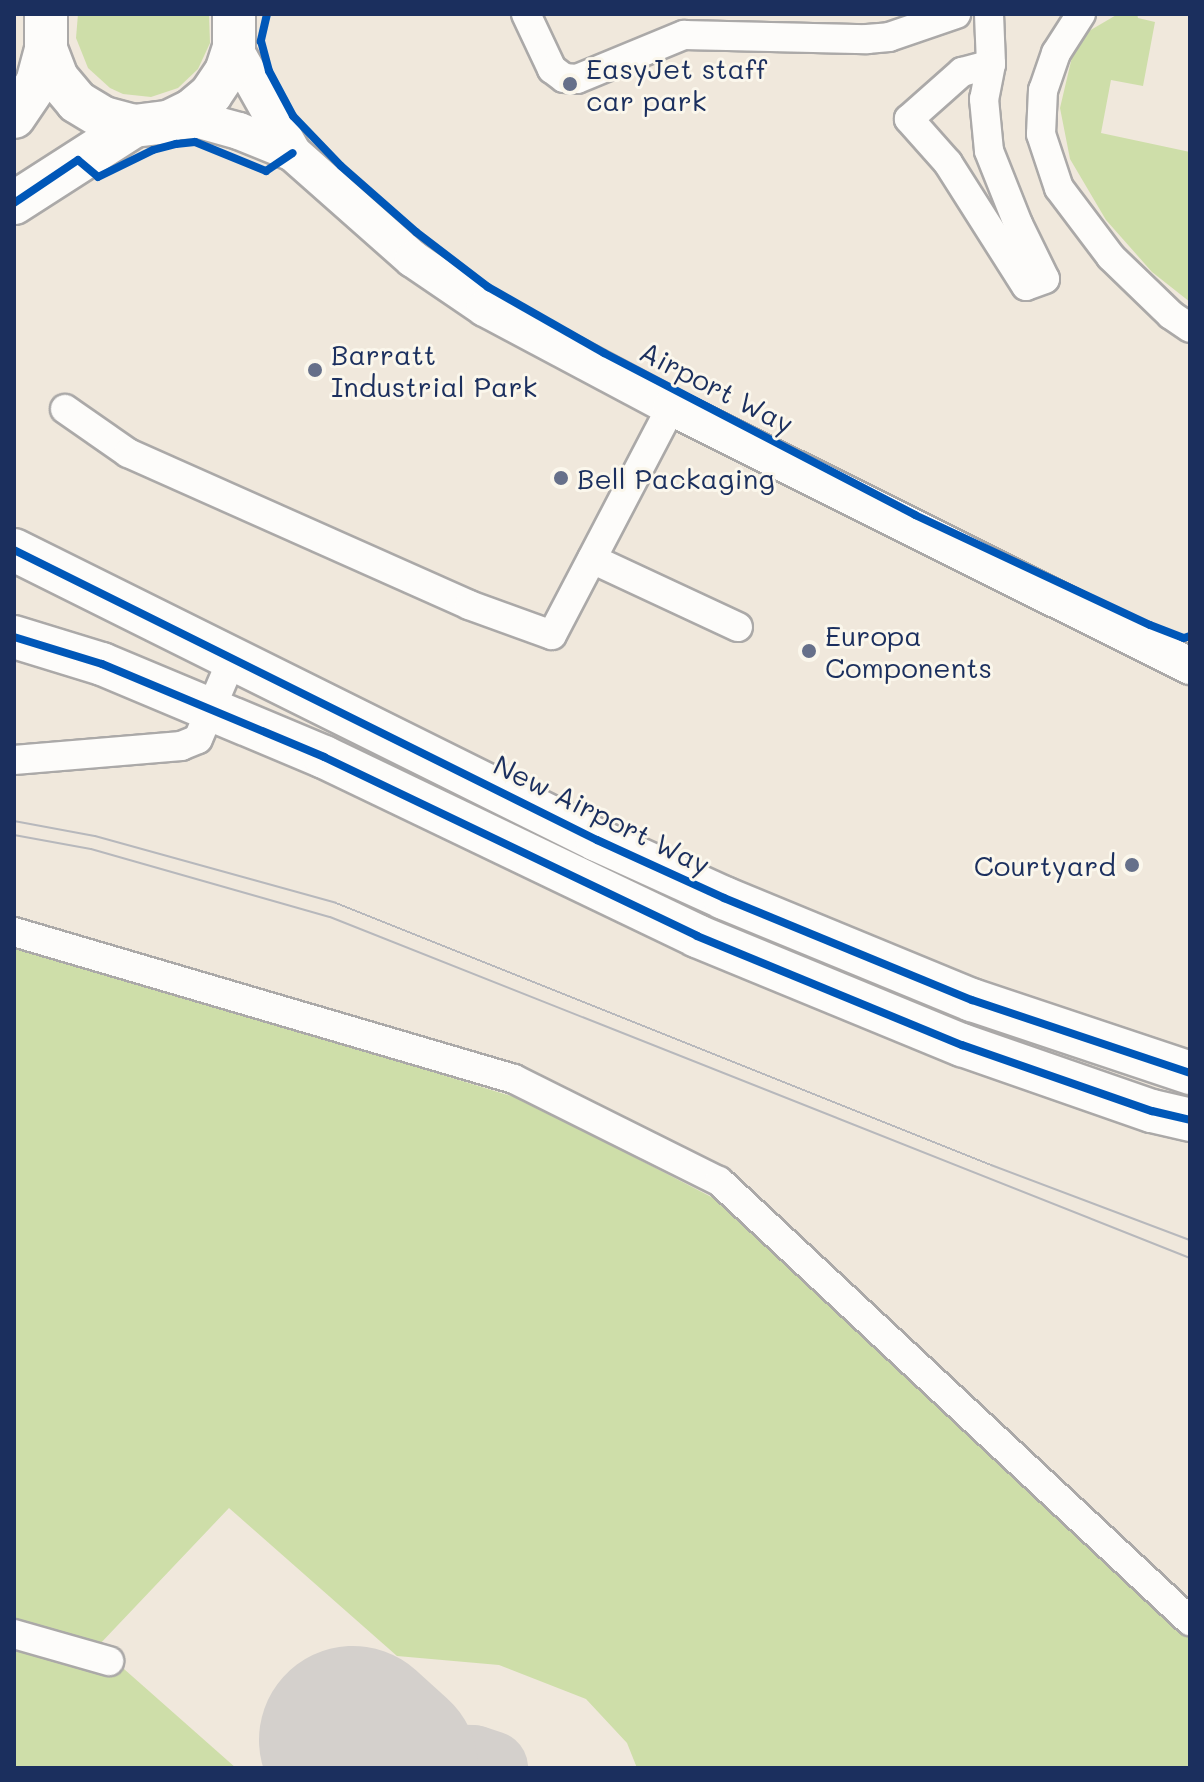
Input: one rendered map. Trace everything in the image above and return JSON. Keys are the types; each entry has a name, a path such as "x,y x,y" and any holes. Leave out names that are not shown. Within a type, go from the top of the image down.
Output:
{"highway":[{"path":"46,23 57,78 77,102 104,118 151,124"},
{"path":"14,117 37,83 46,23"},
{"path":"14,203 151,124 191,111 211,94 226,72 234,23"},
{"name":"New Airport Way","path":"14,550 597,840 724,898 972,1000 1190,1073"},
{"path":"14,637 102,664 324,757 697,936 962,1045 1152,1111 1190,1120"}],"main road":[{"name":"Airport Way","path":"234,23 293,153"},
{"name":"Airport Way","path":"151,124 199,120 239,131 293,153 413,259 473,300 671,407 1190,666"}],"lane":[{"path":"526,14 552,69 564,78 577,79 684,35 794,34 867,39 889,37 956,14"},
{"path":"989,14 991,64 984,99 989,151 1018,224 1045,279 1026,286 948,163 909,119 962,72 991,64"},
{"path":"1081,14 1056,53 1043,90 1041,134 1059,188 1111,257 1171,315 1190,328"},
{"path":"65,409 128,453 469,605 552,635 671,407"},
{"path":"592,559 738,627"},
{"path":"14,760 181,746 198,739 233,657"},
{"path":"14,932 514,1079 719,1181 1190,1621"},
{"path":"14,1634 109,1661"}],"green space":[{"path":"78,14 209,14 210,43 198,69 178,88 151,97 123,94 110,88 88,68 76,38"},
{"path":"1118,14 1137,14 1138,18 1155,22 1143,86 1111,80 1101,133 1190,152 1190,302 1152,272 1106,220 1070,159 1060,108 1072,57 1089,31"},
{"path":"14,947 127,978 524,1100 723,1203 1190,1634 1190,1768 637,1768 627,1743 586,1699 499,1665 397,1656 229,1508 98,1646 236,1768 14,1768"}],"taxiway":[{"path":"414,1768 433,1761 473,1762 491,1768"}],"runway":[{"path":"353,1740 384,1768"}],"tram line":[{"path":"14,821 95,836 336,903 991,1165 1190,1240"},
{"path":"14,835 91,849 330,917 1190,1258"}],"cycle path":[{"path":"267,14 261,41 269,71 293,116 341,166 416,232 488,287 604,353 915,515 1150,625 1184,638 1190,636"},
{"path":"14,203 78,160 98,177 153,150 176,144 195,142 266,171 293,153"},
{"path":"14,550 597,840 724,898 972,1000 1190,1073"},
{"path":"14,637 102,664 324,757 697,936 962,1045 1152,1111 1190,1120"}],"place":[{"name":"EasyJet staff car park","path":"570,84"},
{"name":"Barratt Industrial Park","path":"315,370"},
{"name":"Bell Packaging","path":"561,478"},
{"name":"Europa Components","path":"809,651"},
{"name":"Courtyard","path":"1132,865"}]}
